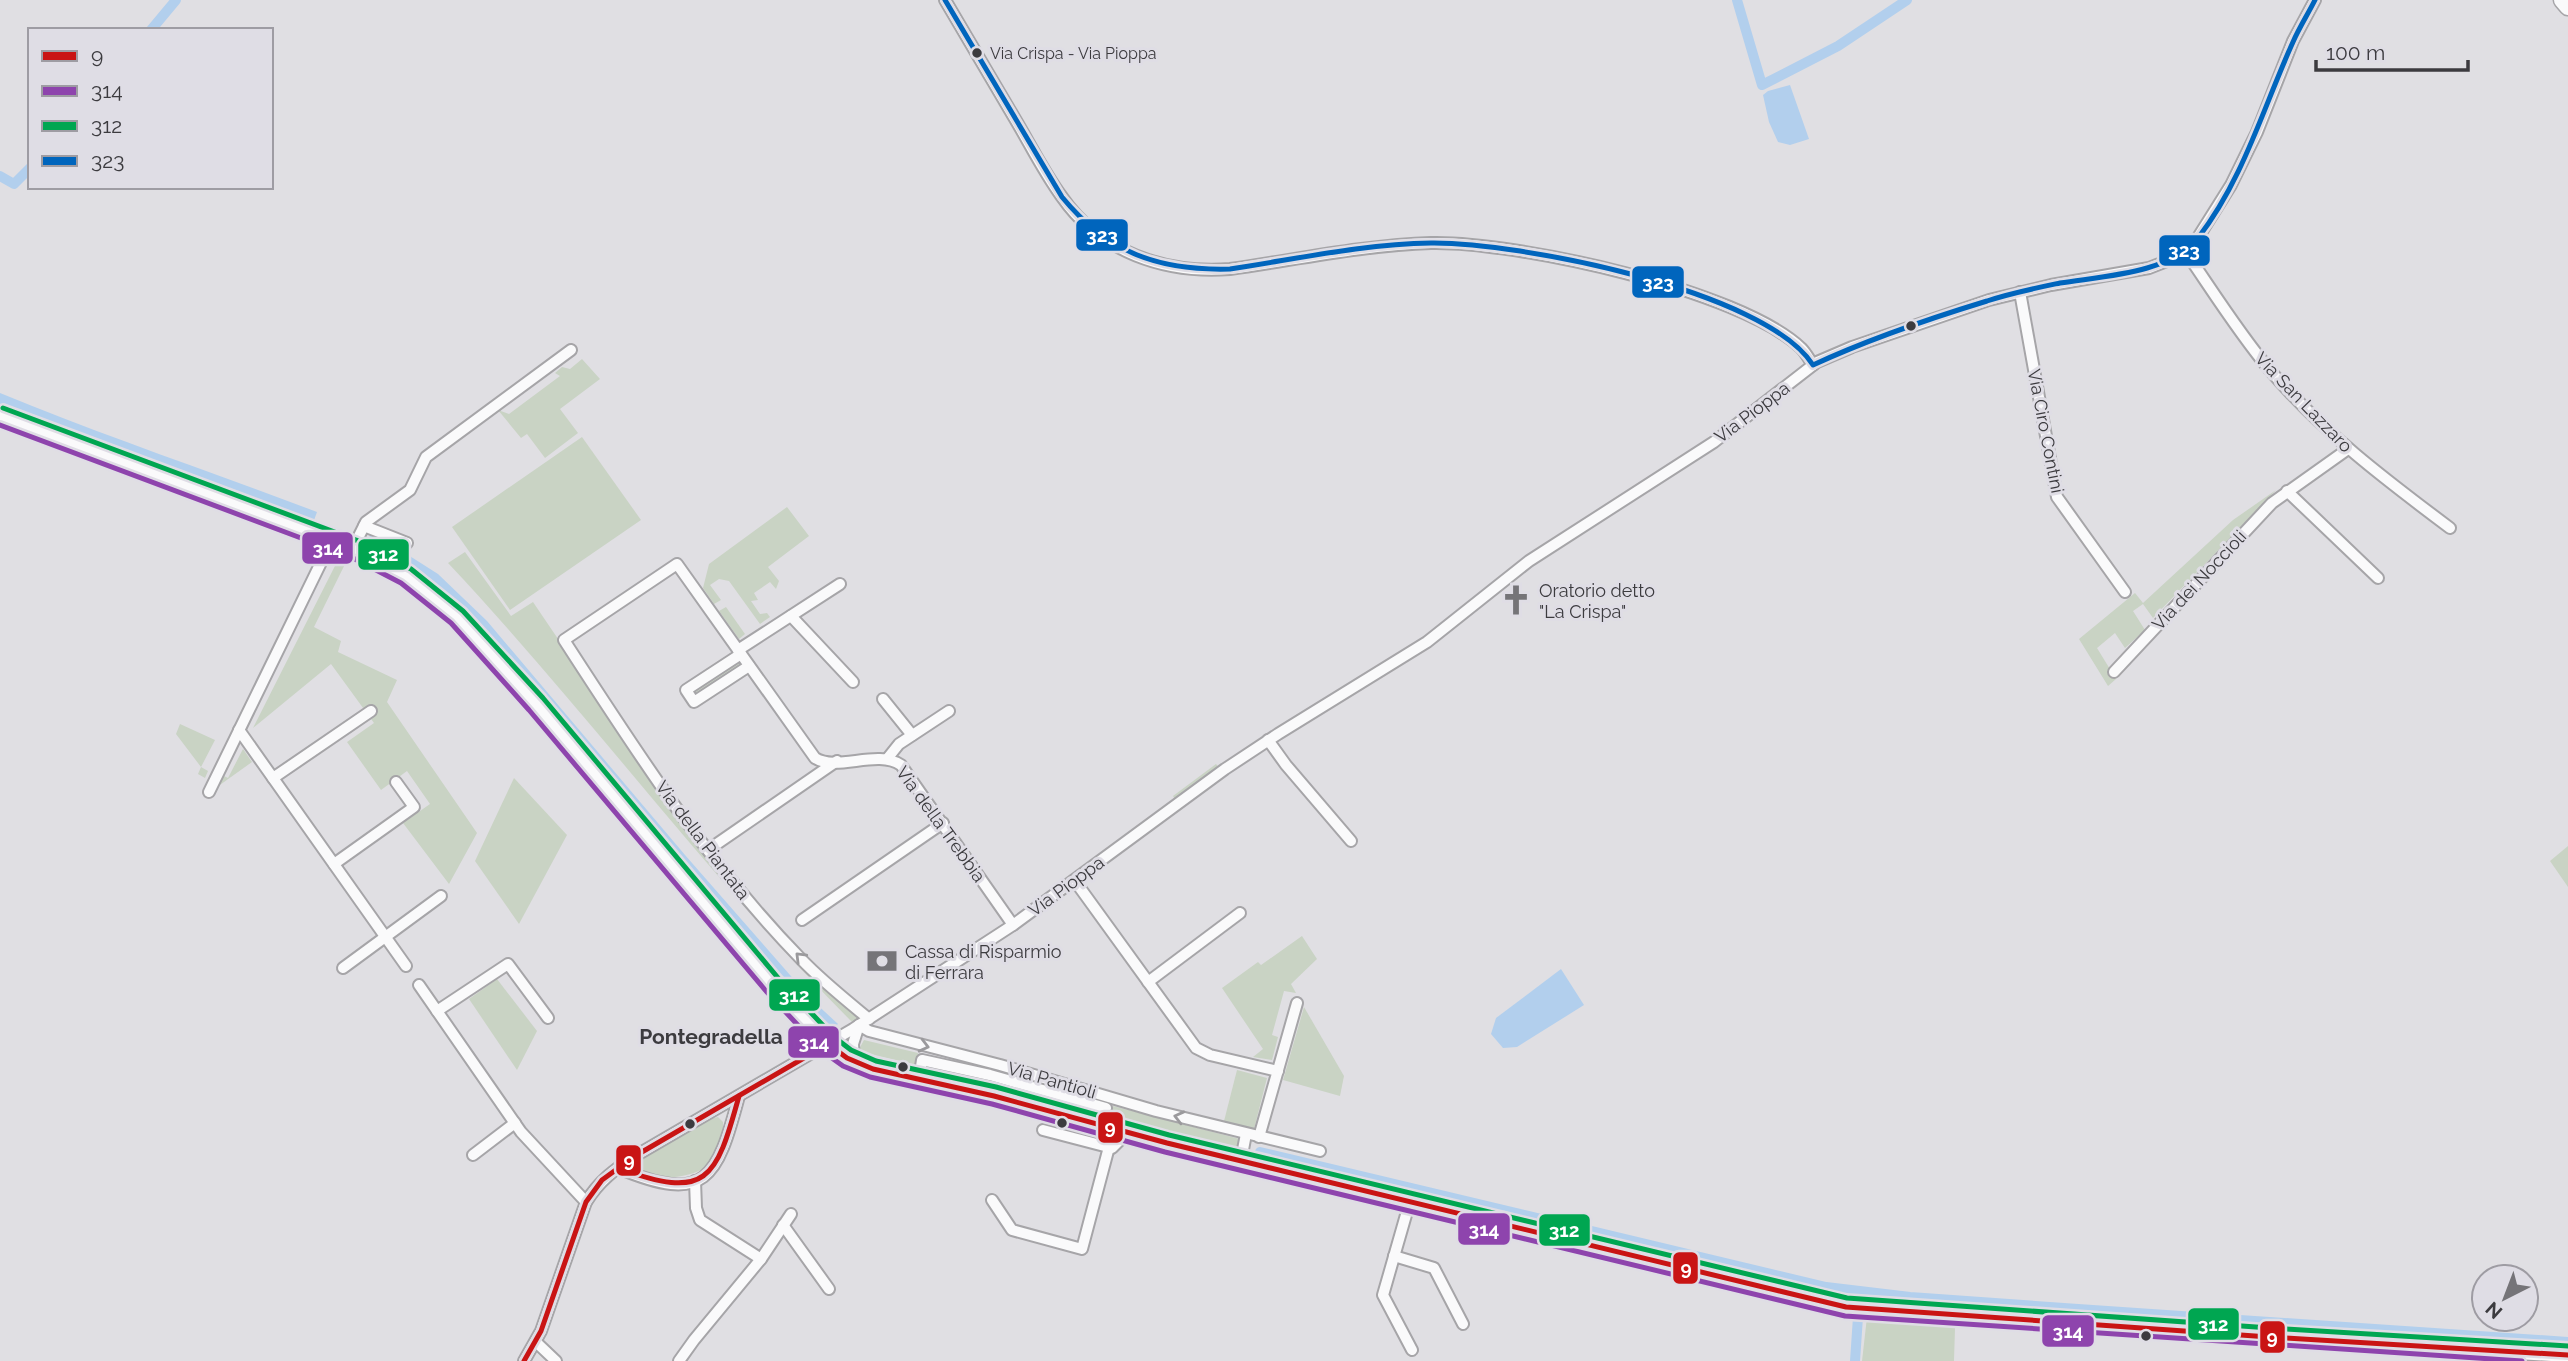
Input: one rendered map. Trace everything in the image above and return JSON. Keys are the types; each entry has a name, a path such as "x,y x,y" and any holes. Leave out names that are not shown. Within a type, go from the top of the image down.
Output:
{"main road":[{"path":"2562,0 2568,7"}],"street":[{"path":"945,0 1062,198 1095,232 1129,253 1155,263 1199,271 1230,270 1417,244 1468,245 1513,250 1624,274 1703,296 1760,322 1786,338 1802,349 1813,365"},
{"name":"Via Pioppa","path":"524,1361 536,1342 586,1202 602,1180 739,1096 832,1048 864,1022 1013,925 1268,740 1419,648 1529,561 1714,442 1813,365 1852,347 2020,292 2150,268 2171,261 2185,251 2208,222 2242,163 2293,41 2315,0"},
{"name":"Via San Lazzaro","path":"2185,251 2269,370 2348,449 2450,528"},
{"name":"Via Ciro Contini","path":"2020,292 2057,498 2125,592"},
{"path":"353,548 364,526 410,490 426,457 571,351"},
{"path":"0,416 353,548 419,585 475,636 596,774 724,930 832,1048 873,1069 994,1096 1128,1132 1753,1286 1856,1308 2568,1355"},
{"name":"Via dei Noccioli","path":"2114,672 2267,508 2348,449"},
{"path":"2287,491 2378,578"},
{"path":"364,526 407,543"},
{"path":"209,792 332,540"},
{"name":"Via della Piantata","path":"677,564 564,640 639,754 708,850 778,935 864,1022"},
{"name":"Via della Trebbia","path":"677,564 815,758 821,762 887,759 905,768 1013,925"},
{"path":"749,666 694,702 686,690 840,584"},
{"path":"791,616 853,682"},
{"path":"883,699 912,735"},
{"path":"273,778 371,711"},
{"path":"887,759 898,744 949,711"},
{"path":"239,730 406,966"},
{"path":"1268,740 1351,841"},
{"path":"708,850 837,761"},
{"path":"334,864 414,807 396,782"},
{"path":"802,920 943,823"},
{"path":"1075,881 1196,1048 1210,1055 1278,1071"},
{"path":"343,968 441,897"},
{"path":"1148,982 1240,913"},
{"path":"438,1011 508,964 548,1018"},
{"path":"419,985 515,1123 540,1155 586,1202"},
{"path":"1259,1137 1297,1003"},
{"path":"853,1061 853,1044 864,1022"},
{"name":"Via Pantioli","path":"864,1022 869,1031 1011,1068 1107,1103 1320,1151"},
{"path":"919,1079 922,1060 1107,1103 1102,1125"},
{"path":"618,1168 660,1184 674,1186 695,1181 718,1160 729,1134 739,1096"},
{"path":"473,1155 515,1123"},
{"path":"1043,1130 1112,1148 1128,1132"},
{"path":"1241,1160 1246,1134"},
{"path":"992,1200 1012,1230 1082,1248 1109,1147"},
{"path":"695,1181 696,1208 700,1220 761,1259"},
{"path":"1410,1201 1383,1295 1412,1350"},
{"path":"679,1361 761,1259 791,1214"},
{"path":"783,1225 829,1289"},
{"path":"1394,1256 1434,1268 1463,1324"},
{"path":"536,1342 556,1361"}],"green space":[{"path":"582,359 600,379 560,409 578,433 545,458 527,434 521,438 498,410 509,414 560,376 555,373 562,367 570,369"},
{"path":"582,437 641,520 510,610 452,527"},
{"path":"2276,490 2153,618 2143,604 2133,611 2145,630 2125,648 2115,633 2097,648 2116,679 2108,686 2079,639 2135,593 2143,603 2233,520"},
{"path":"787,507 809,536 768,567 779,581 776,589 770,582 754,593 758,600 751,601 760,614 767,613 770,617 760,624 729,581 719,579 710,585 721,600 714,604 703,588 709,564"},
{"path":"465,552 511,616 533,602 695,841 865,1019 853,1023 800,968 698,853 550,677 448,563"},
{"path":"340,556 348,558 314,627 341,641 338,652 397,680 387,702 477,833 449,884 403,823 430,804 407,771 381,790 347,742 374,723 331,664 253,728"},
{"path":"726,607 745,634 739,639 719,611"},
{"path":"737,659 742,666 696,697 692,690"},
{"path":"180,724 215,740 201,767 176,734"},
{"path":"243,749 252,762 217,787 222,775 228,778"},
{"path":"1216,764 1220,769 1176,801 1173,796"},
{"path":"201,767 208,771 205,778 198,774"},
{"path":"514,778 567,835 519,924 475,861"},
{"path":"2568,846 2568,887 2550,861"},
{"path":"1302,936 1317,959 1291,984 1296,993 1284,991 1272,1035 1278,1037 1272,1060 1253,1057 1263,1049 1222,988 1258,962 1261,965"},
{"path":"497,979 537,1031 517,1070 469,999"},
{"path":"1304,1007 1344,1076 1340,1096 1283,1080"},
{"path":"864,1040 918,1053 917,1065 858,1051"},
{"path":"1237,1070 1267,1078 1253,1133 1223,1125"},
{"path":"1113,1106 1240,1139 1236,1154 1108,1122"},
{"path":"718,1117 723,1122 721,1140 706,1167 690,1174 668,1177 649,1175 641,1171 637,1164 640,1160 710,1119"},
{"path":"1867,1317 1955,1328 1954,1361 1862,1361"}],"water":[{"path":"1790,85 1809,139 1790,145 1778,142 1769,122 1763,95"},
{"path":"0,393 317,512 313,523 23,414 0,404"},
{"path":"370,535 438,574 487,621 685,855 811,999 838,1024 833,1028 772,968 494,641 434,587 367,544"},
{"path":"1561,969 1584,1005 1517,1047 1503,1048 1491,1034 1496,1018"}],"waterway":[{"path":"153,28 176,0"},
{"path":"1737,0 1762,85 1838,46 1907,0"},
{"path":"0,176 14,184 28,170"},
{"path":"1260,1152 1826,1287 1910,1297 2568,1342"},
{"path":"1855,1361 1858,1317"}],"transit line":[{"name":"323","path":"945,0 1062,197 1098,232 1137,255 1180,266 1230,269 1355,249 1406,244 1470,245 1520,251 1577,261 1694,293 1745,314 1786,338 1813,365 1899,330 1996,298 2060,283 2134,271 2153,266 2186,250 2214,216 2228,192 2295,37 2315,0"},
{"name":"312","path":"3,408 356,540 411,569 463,611 543,698 779,979 834,1037 851,1050 876,1061 996,1087 1169,1135 1847,1298 2568,1346"},
{"name":"314","path":"0,425 349,556 401,583 451,623 529,710 766,991 822,1051 843,1066 870,1077 992,1104 1165,1152 1845,1316 2522,1361"},
{"name":"9","path":"828,1044 847,1058 873,1069 994,1096 1167,1143 1846,1307 2568,1355"},
{"name":"9","path":"524,1361 541,1331 586,1202 602,1180 635,1156 828,1044"},
{"name":"9","path":"618,1168 671,1182 689,1182 703,1176 714,1164 723,1147 739,1096"}],"place":[{"name":"Via Crispa - Via Pioppa","path":"977,53"},
{"name":"Oratorio detto \"La Crispa\"","path":"1516,600"},
{"name":"Cassa di Risparmio di Ferrara","path":"882,961"}],"district":[{"name":"Pontegradella","path":"711,1036"}]}
